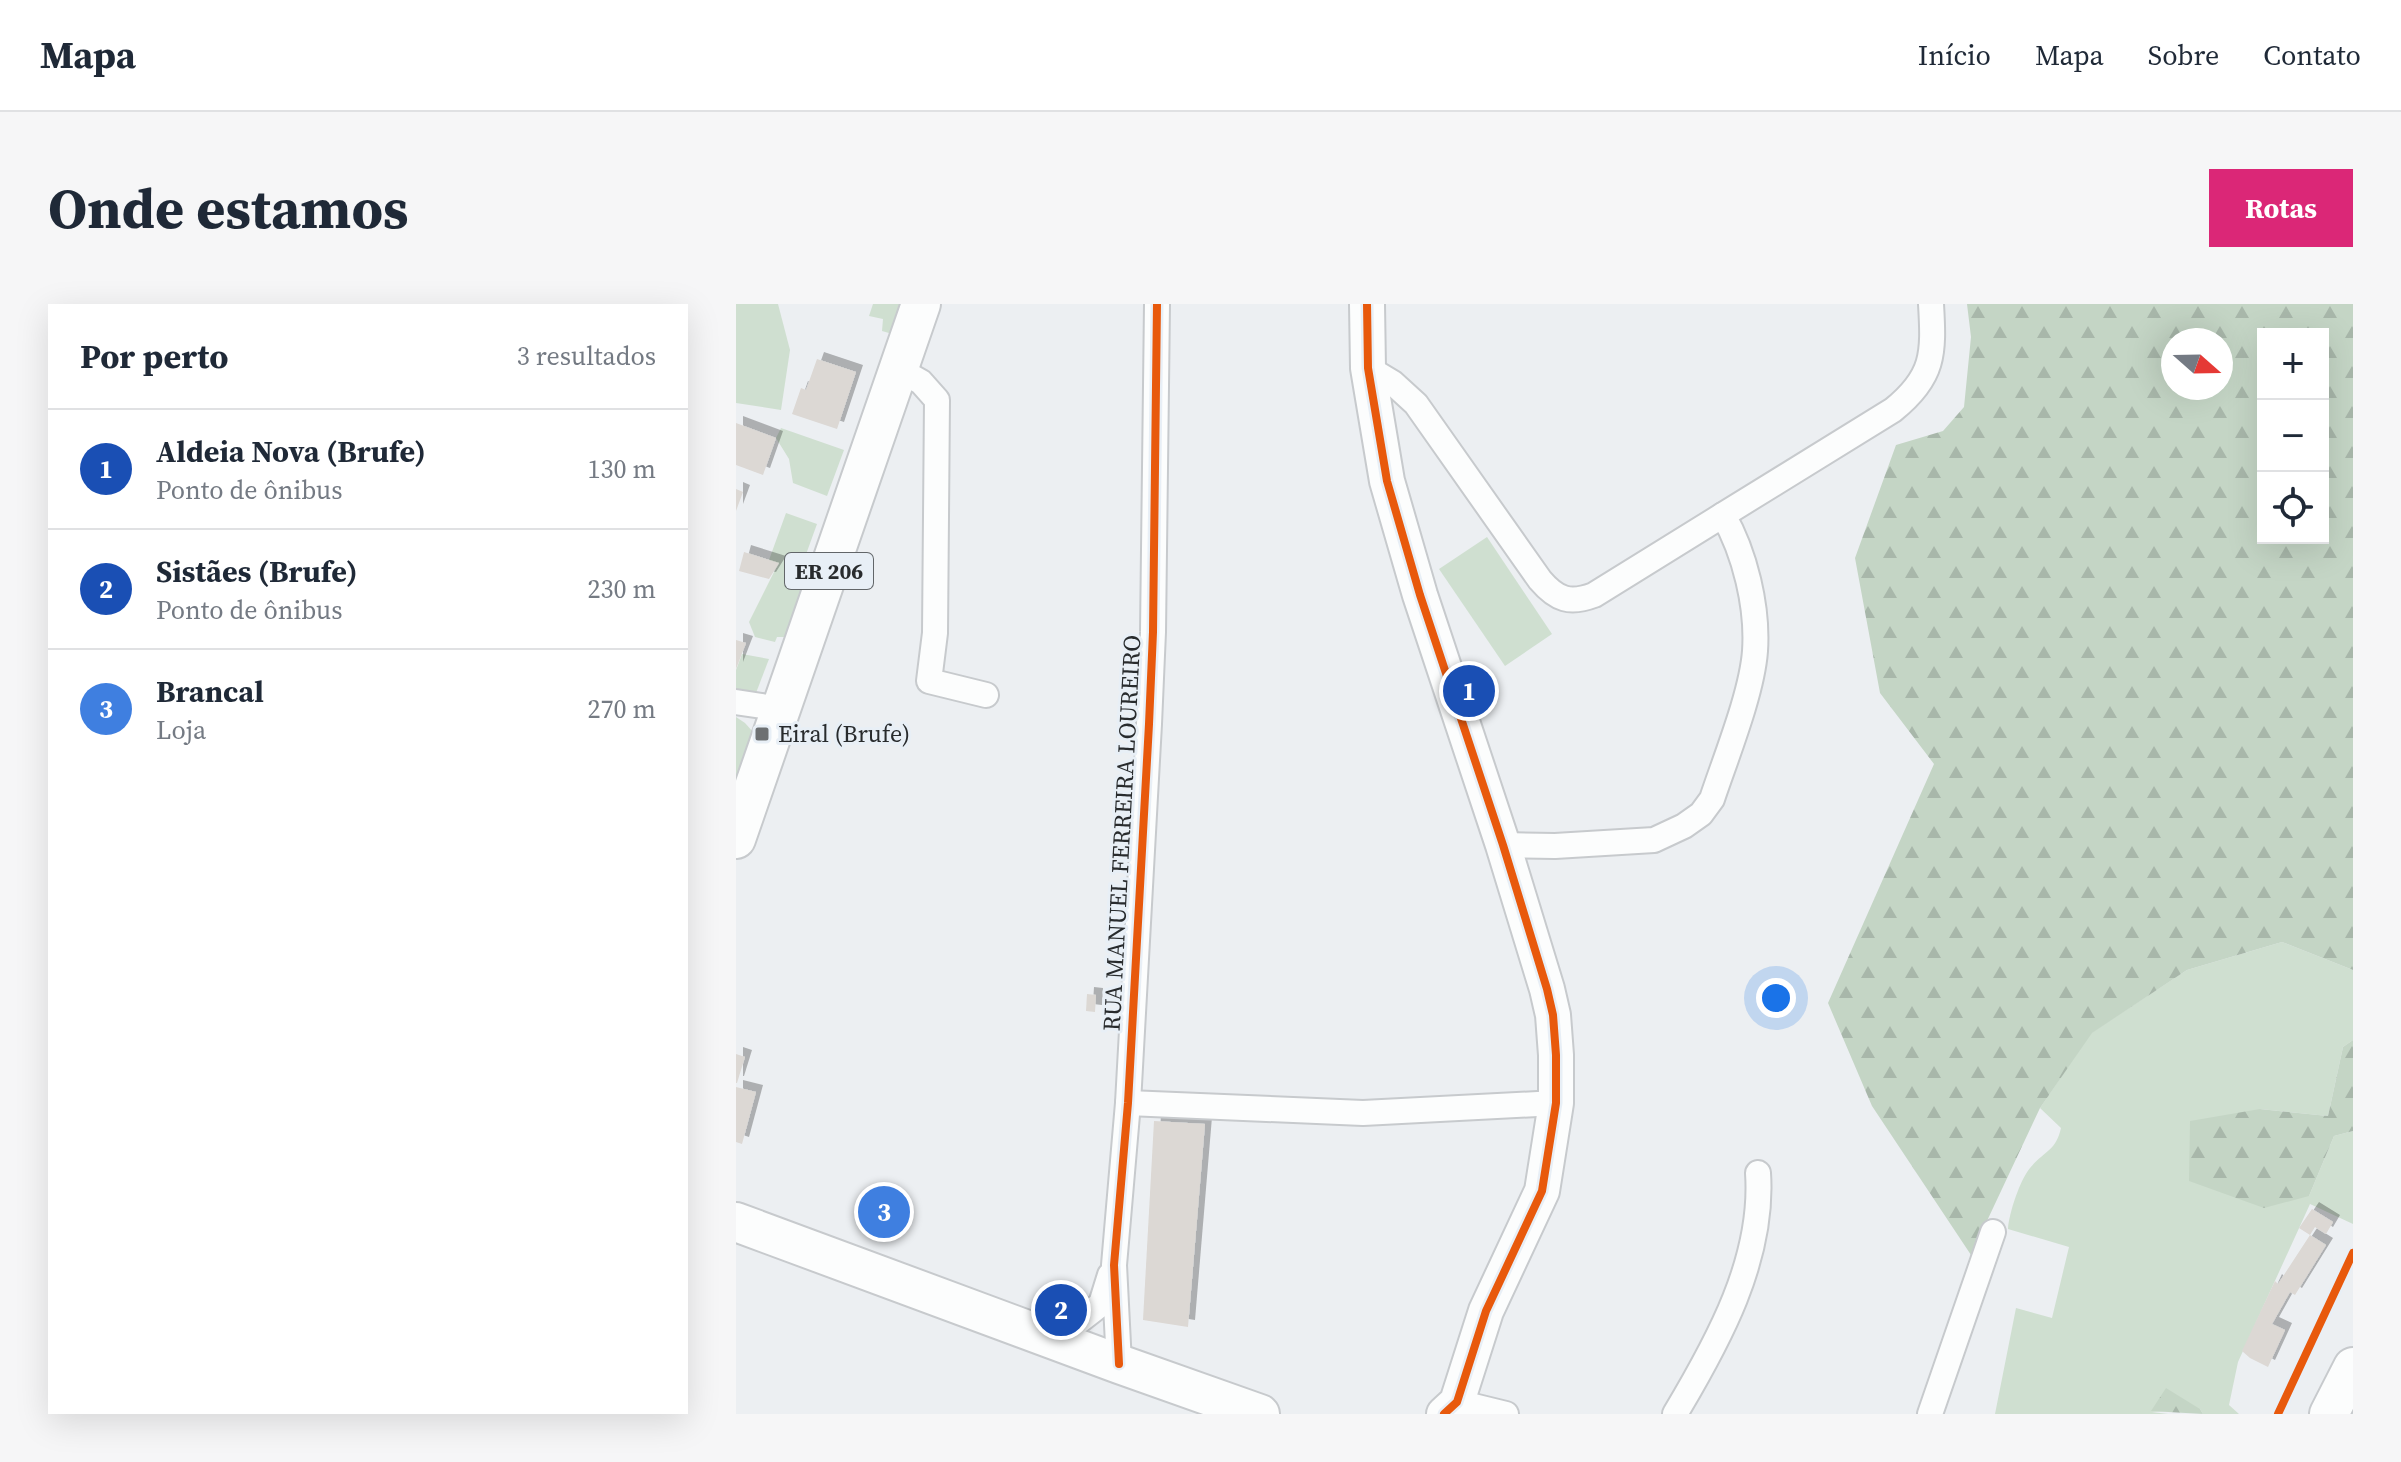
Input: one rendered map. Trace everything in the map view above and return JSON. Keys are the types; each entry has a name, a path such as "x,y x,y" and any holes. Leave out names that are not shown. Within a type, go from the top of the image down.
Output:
{"main road":[{"name":"ER 206","path":"736,839 921,304"},
{"path":"736,1222 1260,1414"},
{"path":"2329,1414 2353,1367"}],"street":[{"name":"RUA MANUEL FERREIRA LOUREIRO","path":"1119,1364 1114,1265 1128,1103 1153,632 1157,304"},
{"path":"1367,304 1368,368 1387,481 1420,595 1503,845 1553,1015 1556,1103 1542,1191 1486,1311 1450,1408 1506,1414"},
{"path":"1368,368 1393,383 1416,404 1540,580 1562,600 1578,601 1594,595 1893,410 1912,394 1925,376 1932,355 1931,304"},
{"path":"898,369 921,382 937,400 935,633 929,681 986,695"},
{"path":"1503,845 1555,846 1654,840 1701,814 1712,799 1751,677 1756,628 1733,531 1723,515"},
{"path":"736,702 781,713"},
{"path":"1128,1103 1363,1113 1556,1103"},
{"path":"1675,1414 1708,1359 1730,1311 1754,1232 1759,1195 1758,1173"},
{"path":"1930,1414 1993,1232"},
{"name":"RUA MANUEL FERREIRA LOUREIRO","path":"1056,1339 1101,1304 1114,1265"}],"green space":[{"path":"736,304 778,304 790,350 781,410 736,403"},
{"path":"873,304 907,304 896,335 882,331 883,319 869,316"},
{"path":"1967,304 2353,304 2353,970 2282,942 2187,970 2092,1033 2040,1108 1971,1255 1872,1106 1828,1003 1934,764 1880,693 1855,558 1896,445 1943,431 1964,407 1971,337"},
{"path":"781,428 844,450 827,496 793,483 789,459 776,438"},
{"path":"786,513 817,524 800,571 812,575 789,637 777,637 775,642 755,637 749,622 778,564 769,560"},
{"path":"1487,537 1552,634 1505,666 1439,569"},
{"path":"742,654 769,659 756,693 736,692 736,670"},
{"path":"736,717 753,732 736,779"},
{"path":"2282,942 2353,970 2353,1040 2343,1047 2328,1116 2260,1109 2309,1196 2334,1136 2353,1131 2353,1224 2310,1204 2238,1362 2229,1405 2239,1414 2203,1414 2200,1409 2152,1412 2168,1414 1995,1414 2016,1308 2052,1318 2069,1247 2008,1229 2022,1180 2059,1136 2061,1128 2040,1108 2091,1033 2187,970"},
{"path":"2353,1040 2353,1131 2334,1136 2309,1196 2264,1208 2189,1181 2190,1121 2260,1109 2328,1116 2343,1047"},
{"path":"2166,1388 2200,1409 2203,1414 2151,1411"}],"building":[{"path":"817,359 856,372 837,429 792,414 801,388 806,390"},
{"path":"736,423 776,438 763,475 736,465"},
{"path":"736,489 743,492 736,511"},
{"path":"744,552 779,563 769,579 739,571"},
{"path":"736,640 746,643 736,669"},
{"path":"1087,994 1096,995 1095,1012 1086,1011"},
{"path":"736,1054 745,1057 737,1083 736,1083"},
{"path":"736,1087 756,1092 742,1144 736,1142"},
{"path":"1154,1121 1205,1124 1188,1327 1143,1320"},
{"path":"2312,1209 2333,1222 2326,1234 2315,1227 2310,1235 2299,1228"},
{"path":"2310,1235 2326,1245 2295,1295 2290,1292 2272,1324 2285,1330 2268,1367 2242,1351 2275,1281 2278,1284"}],"cycle path":[{"path":"1119,1364 1114,1265 1128,1103 1149,724 1157,304"},
{"path":"1367,304 1368,368 1387,481 1420,595 1547,989 1553,1015 1556,1055 1556,1103 1542,1191 1486,1311 1457,1402 1444,1414"},
{"path":"2278,1414 2353,1253"}],"place":[{"name":"Aldeia Nova (Brufe)","path":"1469,691"},
{"name":"Eiral (Brufe)","path":"762,734"},
{"name":"Brancal","path":"884,1212"},
{"name":"Sistães (Brufe)","path":"1061,1310"}]}
